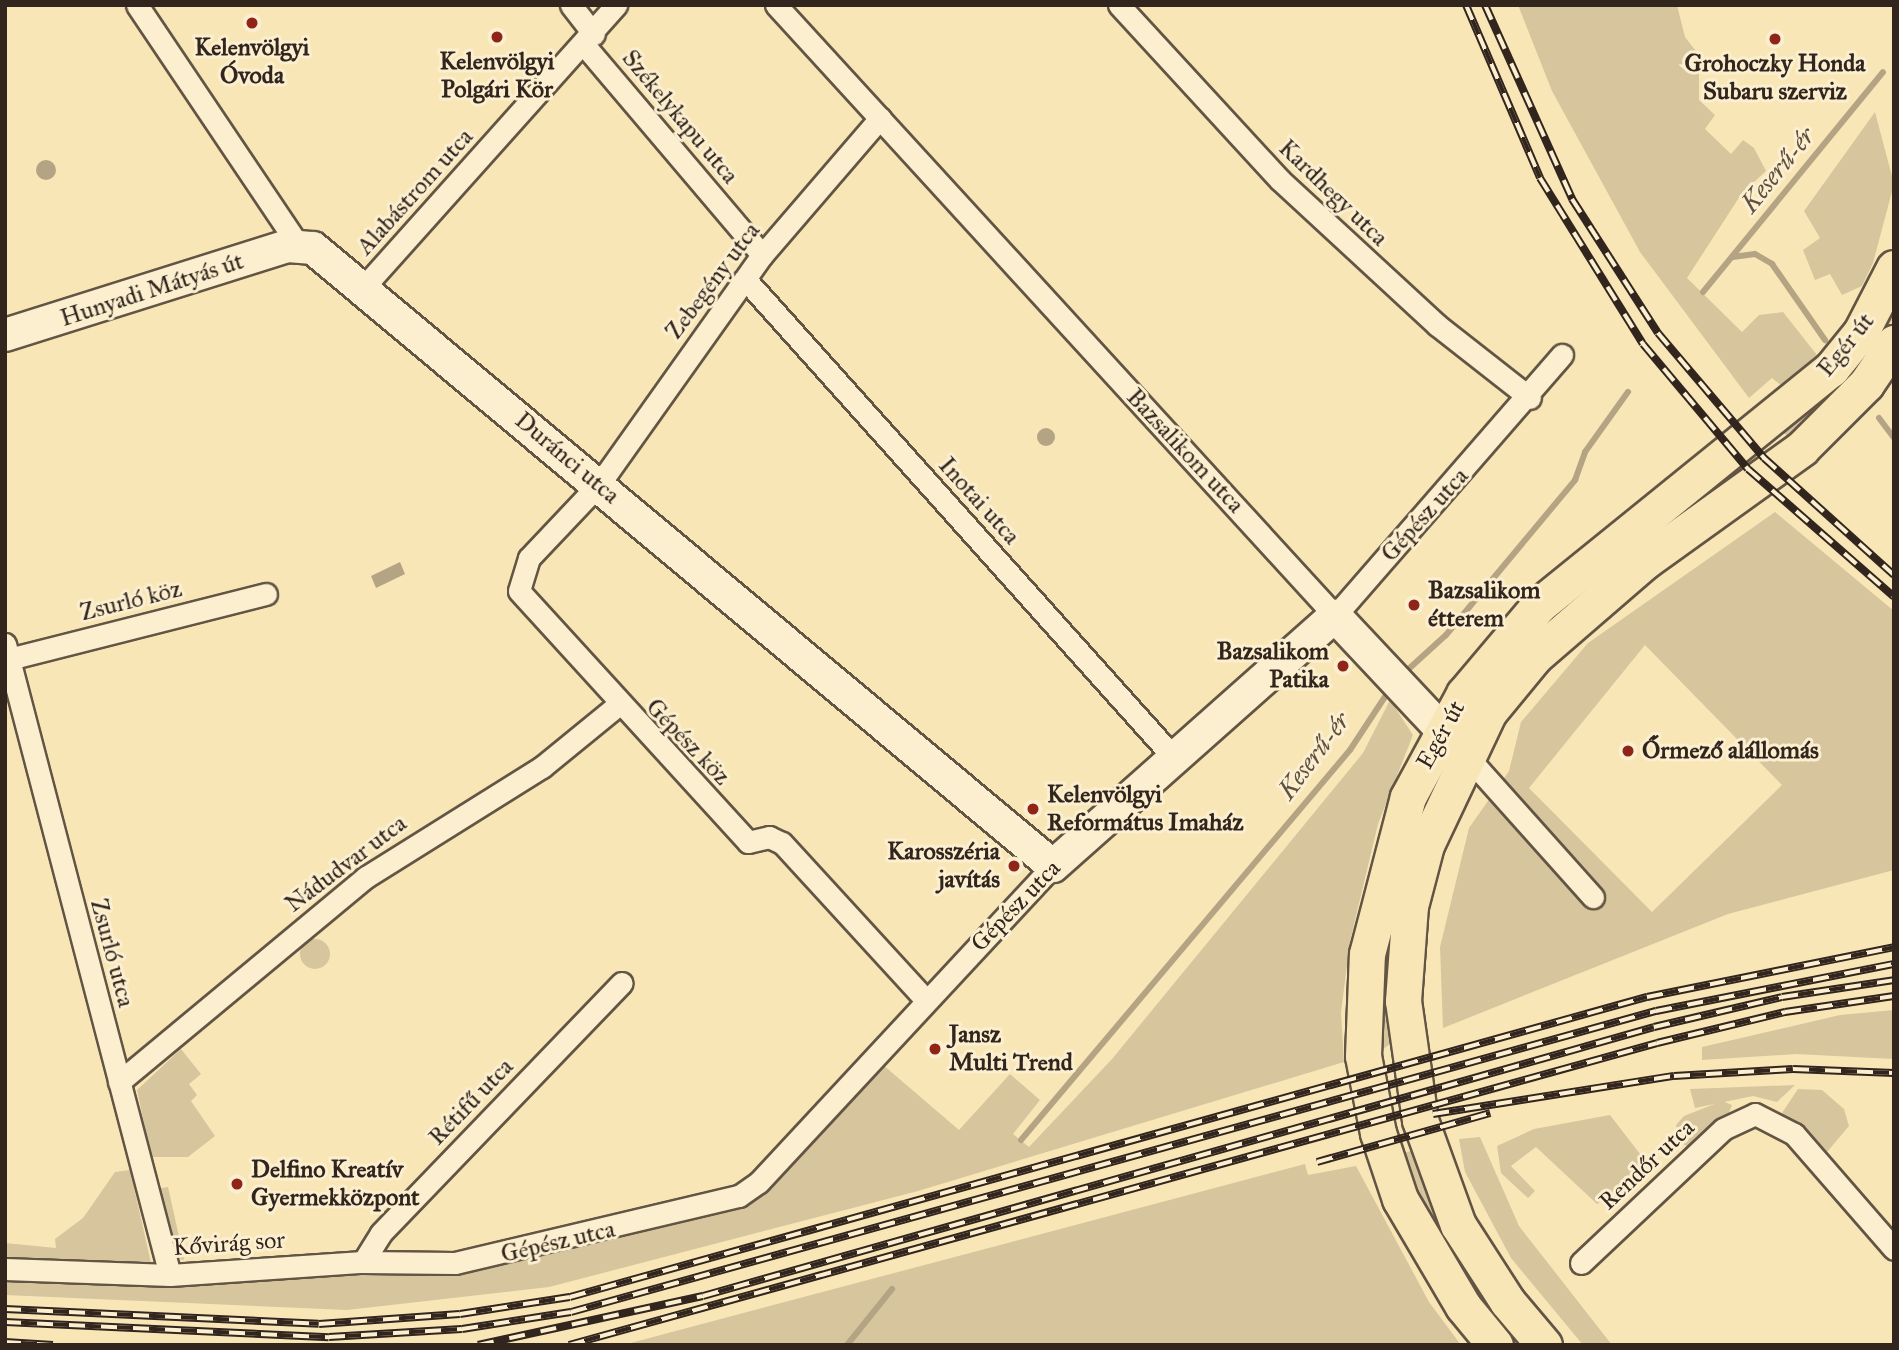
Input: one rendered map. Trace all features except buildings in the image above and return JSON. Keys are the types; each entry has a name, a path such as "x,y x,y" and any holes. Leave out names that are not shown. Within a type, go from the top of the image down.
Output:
{"main road":[{"name":"Egér út","path":"1495,1345 1455,1294 1400,1199 1363,1056 1362,990 1375,911 1408,797 1443,728 1472,683 1538,606 1831,369 1861,332 1894,268"},
{"name":"Egér út","path":"1544,1345 1480,1262 1442,1190 1420,1120 1405,1037 1410,906 1426,845 1465,754 1510,685 1577,615 1802,448 1866,384 1894,343"}],"street":[{"name":"Duránci utca","path":"137,5 298,245 313,248 363,288 1053,866"},
{"name":"Székelykapu utca","path":"571,5 589,40 762,255"},
{"name":"Alabástrom utca","path":"363,288 589,40 616,5"},
{"name":"Bazsalikom utca","path":"776,5 1335,616 1443,728 1593,897"},
{"name":"Kardhegy utca","path":"1119,5 1280,180 1437,325 1530,397"},
{"name":"Zebegény utca","path":"599,484 762,255 880,118"},
{"name":"Hunyadi Mátyás út","path":"5,335 298,245"},
{"name":"Inotai utca","path":"745,279 1175,759"},
{"name":"Gépész utca","path":"455,1263 738,1196 760,1182 1053,866 1335,616 1530,397 1562,355"},
{"name":"Gépész köz","path":"599,484 524,565 520,592 618,705 748,842 769,837 782,843 926,1001"},
{"name":"Zsurló köz","path":"7,652 266,594"},
{"name":"Zsurló utca","path":"7,652 170,1275"},
{"name":"Nádudvar utca","path":"119,1082 366,877 542,767 618,705"},
{"name":"Rétifű utca","path":"363,1262 381,1233 622,983"},
{"name":"Rendőr utca","path":"1581,1263 1723,1129 1755,1114 1794,1134 1894,1249"},
{"name":"Kővirág sor","path":"5,1269 170,1275 363,1262 455,1263"}],"shaded area":[{"path":"1518,5 1677,5 1685,37 1699,55 1699,100 1715,115 1705,129 1731,154 1743,140 1754,148 1766,171 1742,193 1687,278 1742,332 1759,315 1783,312 1817,355 1782,386 1772,378 1749,398 1640,252 1552,91"},
{"path":"1875,112 1894,184 1873,263 1862,286 1842,295 1830,274 1815,280 1803,250 1820,238 1804,211"},
{"path":"46,160 53,163 56,170 53,177 46,180 39,177 36,170 39,163"},
{"path":"1894,300 1894,317 1874,350 1792,441 1782,431"},
{"path":"1042,428 1050,428 1055,437 1053,444 1042,446 1037,441 1037,433"},
{"path":"1775,512 1894,611 1894,870 1728,914 1443,1028 1440,947 1469,828 1509,771 1521,722 1588,643","holes":["1645,645 1782,785 1652,912 1529,788"]},
{"path":"400,562 405,574 376,588 371,576"},
{"path":"1390,700 1413,735 1378,824 1350,941 1341,1013 1344,1062 918,1191 549,1287 347,1310 5,1295 5,1275 366,1269 454,1274 655,1229 731,1207 882,1064 959,1130 1010,1074 1040,1100 1013,1134 1029,1147 1112,1059 1363,753"},
{"path":"1387,934 1393,1042 1376,1054 1374,1033"},
{"path":"315,939 326,943 330,954 326,965 315,969 304,965 300,954 304,943"},
{"path":"1894,1010 1894,1059 1796,1054 1702,1060 1702,1047 1840,1015"},
{"path":"181,1049 201,1074 189,1084 197,1095 191,1101 215,1136 188,1157 151,1157 137,1090"},
{"path":"1795,1085 1777,1102 1753,1096 1695,1108 1690,1089"},
{"path":"1798,1089 1822,1090 1844,1109 1849,1126 1827,1152 1782,1113"},
{"path":"1722,1101 1732,1105 1727,1118 1691,1148 1679,1142 1676,1125 1684,1116"},
{"path":"1610,1115 1647,1163 1645,1178 1627,1194 1612,1193 1597,1204 1536,1147 1511,1166 1535,1191 1528,1198 1501,1173 1497,1146 1534,1129"},
{"path":"1480,1137 1519,1226 1612,1345 1583,1345 1511,1258 1465,1172 1459,1139"},
{"path":"1415,1150 1479,1284 1474,1288 1437,1238 1398,1154"},
{"path":"1305,1164 1308,1175 1356,1166 1429,1302 1461,1345 623,1345"},
{"path":"130,1170 151,1263 5,1260 5,1243 56,1248 55,1239 83,1218 115,1172"},
{"path":"168,1187 184,1260 176,1258 156,1189"}],"waterway":[{"name":"Keserű-ér","path":"1703,292 1883,72"},
{"path":"1733,257 1755,254 1772,264 1825,340"},
{"name":"Keserű-ér","path":"1402,675 1446,635 1575,480 1585,452 1628,392"},
{"path":"1879,418 1894,438"},
{"name":"Keserű-ér","path":"1021,1140 1350,750 1390,689"},
{"name":"Keserű-ér","path":"847,1345 892,1289"}],"railway":[{"path":"1466,5 1540,178 1643,344 1748,469 1894,597"},
{"path":"1485,5 1572,199 1658,333 1764,458 1894,575"},
{"path":"5,1309 319,1324 460,1314 570,1297 1647,997 1894,947"},
{"path":"5,1322 329,1337 462,1329 571,1312 1656,1011 1894,964"},
{"path":"478,1345 703,1296 1654,1027 1782,997 1894,980"},
{"path":"569,1345 1657,1043 1785,1012 1894,996"},
{"path":"1433,1114 1674,1076 1793,1069 1894,1073"},
{"path":"1317,1162 1490,1113"},
{"path":"5,1342 53,1345"}],"place":[{"name":"Kelenvölgyi Óvoda","path":"252,23"},
{"name":"Kelenvölgyi Polgári Kör","path":"497,37"},
{"name":"Grohoczky Honda Subaru szerviz","path":"1775,39"},
{"name":"Bazsalikom étterem","path":"1414,605"},
{"name":"Bazsalikom Patika","path":"1343,666"},
{"name":"Őrmező alállomás","path":"1628,751"},
{"name":"Kelenvölgyi Református Imaház","path":"1033,809"},
{"name":"Karosszéria javítás","path":"1014,866"},
{"name":"Jansz Multi Trend","path":"935,1049"},
{"name":"Delfino Kreatív Gyermekközpont","path":"237,1184"}]}
